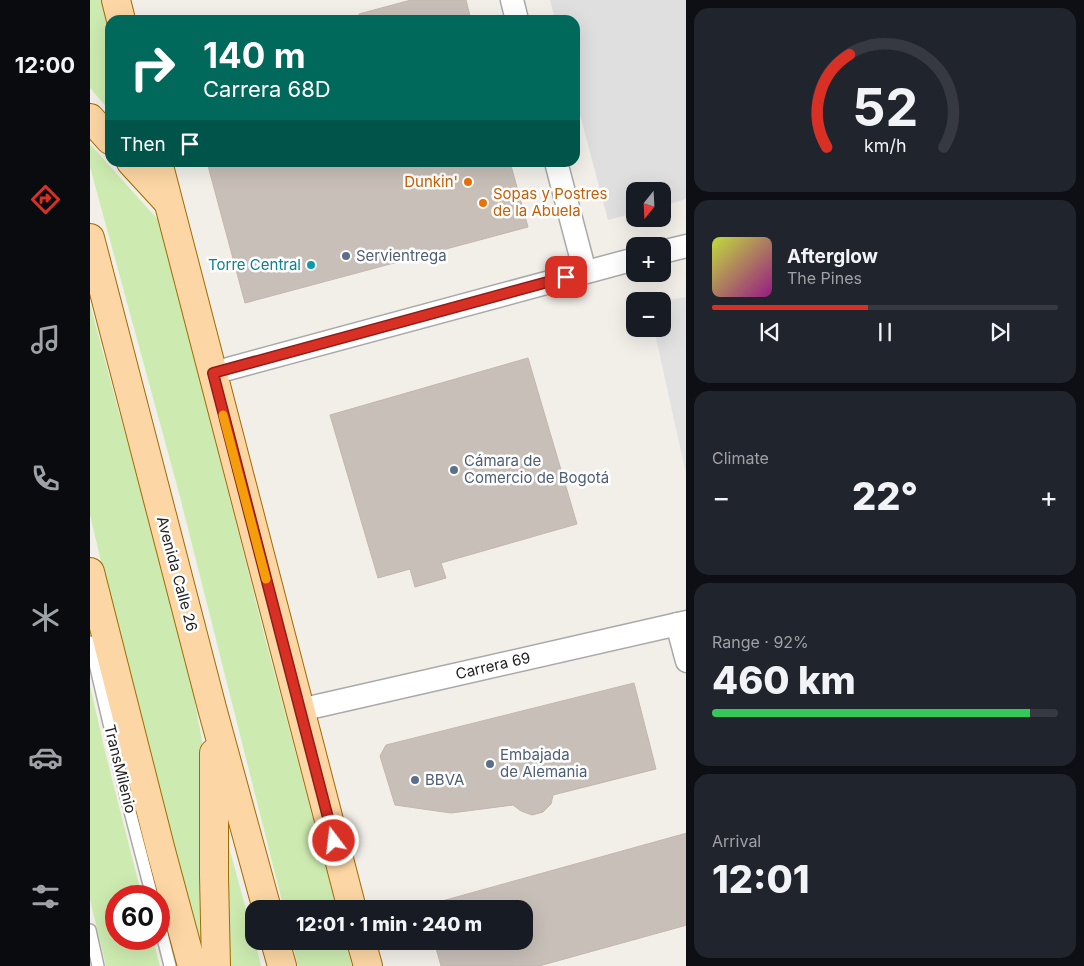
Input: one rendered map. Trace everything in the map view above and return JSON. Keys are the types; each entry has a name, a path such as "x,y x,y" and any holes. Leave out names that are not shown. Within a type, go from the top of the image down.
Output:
{"main road":[{"path":"116,0 120,15"},
{"path":"90,118 105,134"},
{"path":"136,167 168,203"},
{"path":"159,167 350,900"},
{"name":"Avenida Calle 26","path":"90,238 212,708 265,900"},
{"path":"90,572 158,841 192,966"},
{"path":"212,708 215,763 214,876 216,966"},
{"path":"278,950 282,966"},
{"path":"364,950 368,966"}],"street":[{"path":"512,0 516,15"},
{"path":"557,167 586,272"},
{"path":"671,250 686,246"},
{"path":"213,373 626,261"},
{"path":"682,623 686,660"},
{"name":"Carrera 69","path":"300,710 682,623"}],"lane":[{"name":"TransMilenio","path":"90,642 149,885"},
{"path":"90,930 98,966"},
{"path":"166,950 170,966"}],"shaded area":[{"path":"550,0 686,0 686,199 671,204 671,182 626,182 626,215 608,220 580,115 580,15 554,15"},
{"path":"686,297 686,474 656,337 671,337 671,300"}],"green space":[{"path":"90,0 109,0 109,15 105,15 105,105 90,88"},
{"path":"90,144 105,161 105,167 111,167 160,222 264,634 335,900 282,900 179,493 90,167"},
{"path":"90,304 184,645 204,751 205,954 198,957 90,515"},
{"path":"90,686 139,885 105,885 105,950 156,950 160,966 106,966 90,900"},
{"path":"227,840 245,905 245,950 257,950 261,966 230,966 226,915"},
{"path":"294,950 348,950 352,966 298,966"}],"building":[{"path":"411,0 466,0 470,15 359,15"},
{"name":"Torre Central","path":"208,167 511,167 528,227 245,303"},
{"name":"Cámara de Comercio de Bogotá","path":"528,358 577,524 441,563 446,578 415,587 410,569 378,578 330,415"},
{"path":"634,683 656,769 553,795 551,804 543,812 532,815 521,811 513,805 451,813 395,805 380,756 386,745"},
{"path":"686,833 686,925 539,966 441,966 437,950 533,950 533,900 446,900"}],"slow traffic":[{"path":"223,415 266,579"}],"place":[{"name":"Dunkin'","path":"468,182"},
{"name":"Sopas y Postres de la Abuela","path":"483,203"},
{"name":"Servientrega","path":"346,256"},
{"name":"Torre Central","path":"311,265"},
{"name":"Cámara de Comercio de Bogotá","path":"454,470"},
{"name":"Embajada de Alemania","path":"490,764"},
{"name":"BBVA","path":"415,780"}],"route":[{"path":"334,841 213,373 566,277"}]}
